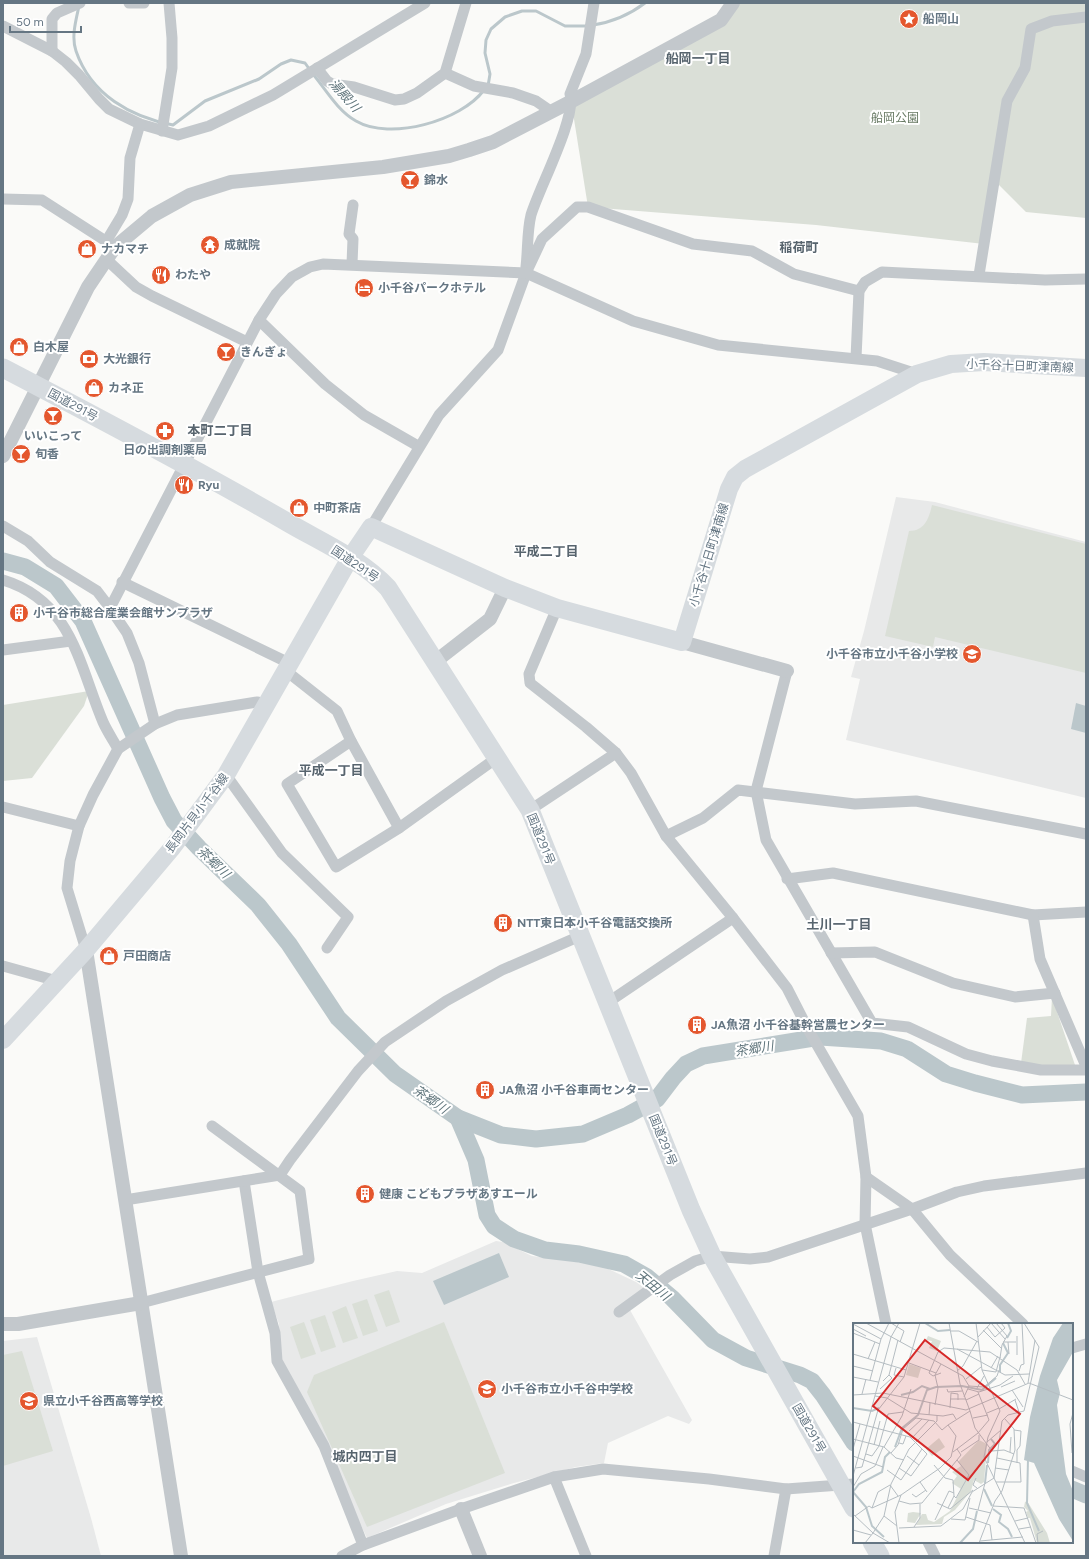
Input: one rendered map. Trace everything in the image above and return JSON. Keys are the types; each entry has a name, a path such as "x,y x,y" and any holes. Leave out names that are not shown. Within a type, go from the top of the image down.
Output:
{"highway":[{"name":"国道291号","path":"3,368 184,463 350,558 380,579 388,588 498,757 530,810 607,1003 712,1256 848,1484 853,1504"},
{"path":"873,1543 880,1556"}],"main road":[{"name":"小千谷十日町津南線","path":"682,642 729,489 735,477 745,469 917,374 951,364 984,362 1086,368"},
{"path":"350,558 371,527 505,588 556,608 682,642"},
{"name":"長岡片貝小千谷線","path":"3,1040 86,950 172,848 198,814 226,775 350,558"}],"street":[{"path":"129,3 144,3"},
{"path":"163,126 172,68 172,38 169,3"},
{"path":"3,26 52,51 80,75 109,109 140,124 163,126 178,135 209,126 260,102 425,3"},
{"path":"313,70 332,84 354,87 395,100 404,99 417,93 446,72 466,3"},
{"path":"526,274 531,216 564,132 572,101 570,94 586,54 594,3"},
{"path":"111,243 152,216 190,195 231,182 383,167 449,156 493,142 552,112 721,20 733,3"},
{"path":"52,51 52,19 57,13 77,4"},
{"path":"979,275 1006,101 1025,68 1031,28 1052,21 1086,17"},
{"path":"446,72 474,86 536,101 552,112"},
{"path":"3,456 88,287 106,259 128,199 130,158 140,124"},
{"path":"3,199 42,200 111,243"},
{"path":"352,264 354,239 348,234 353,205"},
{"path":"371,527 418,446 438,415 498,350 526,274 542,239 577,207 588,207 693,244 752,251 794,274 859,290"},
{"path":"106,259 136,287 247,342"},
{"path":"110,608 122,582 259,320 276,294 292,277 310,267 323,264 352,264 526,274 634,321 718,345 877,361 917,374"},
{"path":"856,358 859,290 865,282 882,272 979,275 1045,280 1086,280"},
{"path":"259,320 325,384 364,415 418,446"},
{"path":"3,526 28,541 50,562 97,590 127,633 139,663 155,724"},
{"path":"3,580 16,584 46,605 58,616 84,668 104,723 120,748"},
{"path":"122,582 287,667 337,711 351,742 399,828"},
{"path":"436,661 490,619 505,588"},
{"path":"556,608 529,674 530,683 586,727 616,753 631,773 666,836 733,918 787,988 820,1052 858,1116 866,1177 865,1224 886,1323"},
{"path":"3,650 71,641"},
{"path":"682,642 787,671 756,791 766,840 872,1024 908,1026 966,1054 992,1061 1040,1070 1086,1070"},
{"path":"180,1556 86,950 67,888 70,861 79,826 93,795 120,748 155,724 177,715 257,702 267,704"},
{"path":"351,742 288,784 336,867 399,828 498,757"},
{"path":"530,810 616,753"},
{"path":"226,775 282,853 348,917 327,948"},
{"path":"666,836 703,818 738,790 855,804 916,801 1086,834"},
{"path":"3,806 79,826"},
{"path":"788,879 833,873 1033,915 1086,912"},
{"path":"1033,915 1040,959 1086,1066"},
{"path":"607,1003 733,918"},
{"path":"280,1176 290,1160 358,1071 385,1042 446,1001 502,970 580,936"},
{"path":"831,953 875,952 953,983 1015,997 1055,993"},
{"path":"3,966 57,981"},
{"path":"3,1324 18,1324 141,1303 309,1259 300,1191 212,1126"},
{"path":"619,1312 670,1275 695,1261 712,1256 750,1259 768,1257 912,1209 957,1192 1086,1173"},
{"path":"125,1200 244,1180 280,1176"},
{"path":"866,1177 912,1209 950,1255 1022,1323"},
{"path":"244,1180 258,1272 276,1333 277,1361 324,1446 363,1546"},
{"path":"1073,1348 1086,1344"},
{"path":"342,1556 363,1546 461,1509 554,1478 603,1469 709,1479 786,1489 848,1484"},
{"path":"1073,1470 1086,1477"},
{"path":"554,1478 586,1556"},
{"path":"774,1556 786,1489"},
{"path":"461,1509 480,1556"},
{"path":"928,1543 935,1556"}],"shaded area":[{"name":"小千谷市立小千谷小学校","path":"896,497 935,502 1086,542 1086,798 846,740 860,679 851,677 864,631"},
{"path":"1076,703 1086,706 1086,733 1071,729"},
{"name":"小千谷市立小千谷中学校","path":"496,1241 503,1242 532,1256 600,1265 636,1282 653,1294 630,1310 692,1420 689,1424 668,1416 608,1443 604,1463 576,1467 514,1483 446,1504 367,1538 281,1362 279,1324 271,1302 397,1271 422,1273"},
{"path":"499,1253 509,1277 444,1305 433,1281"},
{"name":"県立小千谷西高等学校","path":"37,1337 101,1556 3,1556 3,1341"}],"green space":[{"name":"船岡公園","path":"733,3 1086,3 1086,218 1026,212 994,180 984,244 816,225 588,207 570,94 721,20"},
{"path":"932,505 1086,544 1086,673 935,637 933,647 885,636 909,531 919,529 923,526 928,519"},
{"path":"89,691 84,706 32,778 3,781 3,705"},
{"path":"1052,997 1075,1065 1041,1067 1021,1063 1027,1018 1051,1016"},
{"path":"389,1290 400,1322 386,1327 374,1295"},
{"path":"367,1299 378,1331 363,1336 352,1304"},
{"path":"346,1306 358,1338 343,1343 332,1312"},
{"path":"325,1315 336,1347 321,1352 310,1320"},
{"path":"304,1322 316,1354 301,1359 290,1327"},
{"path":"444,1322 505,1473 367,1527 307,1392 314,1375"},
{"path":"22,1351 53,1451 3,1466 3,1355"}],"waterway":[{"name":"湯殿川","path":"593,25 620,17 645,3"},
{"name":"湯殿川","path":"79,6 74,28 75,46 83,66 92,80 102,92 114,102 128,110 157,121 173,125 205,101 259,79 281,64 291,60 305,63 310,70"},
{"name":"湯殿川","path":"488,86 490,74 485,53 486,40 491,29 505,17 522,11 536,11 565,26 587,26"},
{"name":"湯殿川","path":"313,74 338,106 350,117 370,127 387,129 424,125 442,119 459,111 473,101 484,90"},
{"name":"茶郷川","path":"3,561 25,567 56,586 83,621 162,798 174,821 199,848 258,905 289,944 338,1018 395,1074 458,1118 501,1135 536,1139 583,1134 628,1115 657,1099 686,1064 703,1056 820,1037 881,1041 907,1049 946,1074 1022,1095 1086,1092"},
{"name":"天田川","path":"458,1118 476,1160 487,1215 494,1226 514,1239 545,1250 579,1254 624,1264 647,1277 672,1298 713,1340 746,1358 800,1375 812,1381 823,1395 853,1441"},
{"name":"天田川","path":"1073,1489 1086,1495"}],"place":[{"name":"船岡山","path":"909,19"},
{"name":"錦水","path":"410,180"},
{"name":"成就院","path":"210,245"},
{"name":"ナカマチ","path":"87,249"},
{"name":"わたや","path":"161,275"},
{"name":"小千谷パークホテル","path":"364,288"},
{"name":"白木屋","path":"19,347"},
{"name":"きんぎょ","path":"226,352"},
{"name":"大光銀行","path":"89,359"},
{"name":"カネ正","path":"94,388"},
{"name":"いいこって","path":"53,416"},
{"name":"日の出調剤薬局","path":"165,431"},
{"name":"旬香","path":"21,454"},
{"name":"Ryu","path":"184,485"},
{"name":"中町茶店","path":"299,508"},
{"name":"小千谷市総合産業会館サンプラザ","path":"19,613"},
{"name":"小千谷市立小千谷小学校","path":"972,654"},
{"name":"NTT東日本小千谷電話交換所","path":"503,923"},
{"name":"戸田商店","path":"109,956"},
{"name":"JA魚沼 小千谷基幹営農センター","path":"697,1025"},
{"name":"JA魚沼 小千谷車両センター","path":"485,1090"},
{"name":"健康 こどもプラザあすエール","path":"365,1194"},
{"name":"小千谷市立小千谷中学校","path":"487,1389"},
{"name":"県立小千谷西高等学校","path":"29,1401"}],"district":[{"name":"船岡一丁目","path":"698,58"},
{"name":"稲荷町","path":"799,247"},
{"name":"本町二丁目","path":"220,430"},
{"name":"平成二丁目","path":"546,551"},
{"name":"平成一丁目","path":"331,770"},
{"name":"土川一丁目","path":"839,924"},
{"name":"城内四丁目","path":"365,1456"}]}
